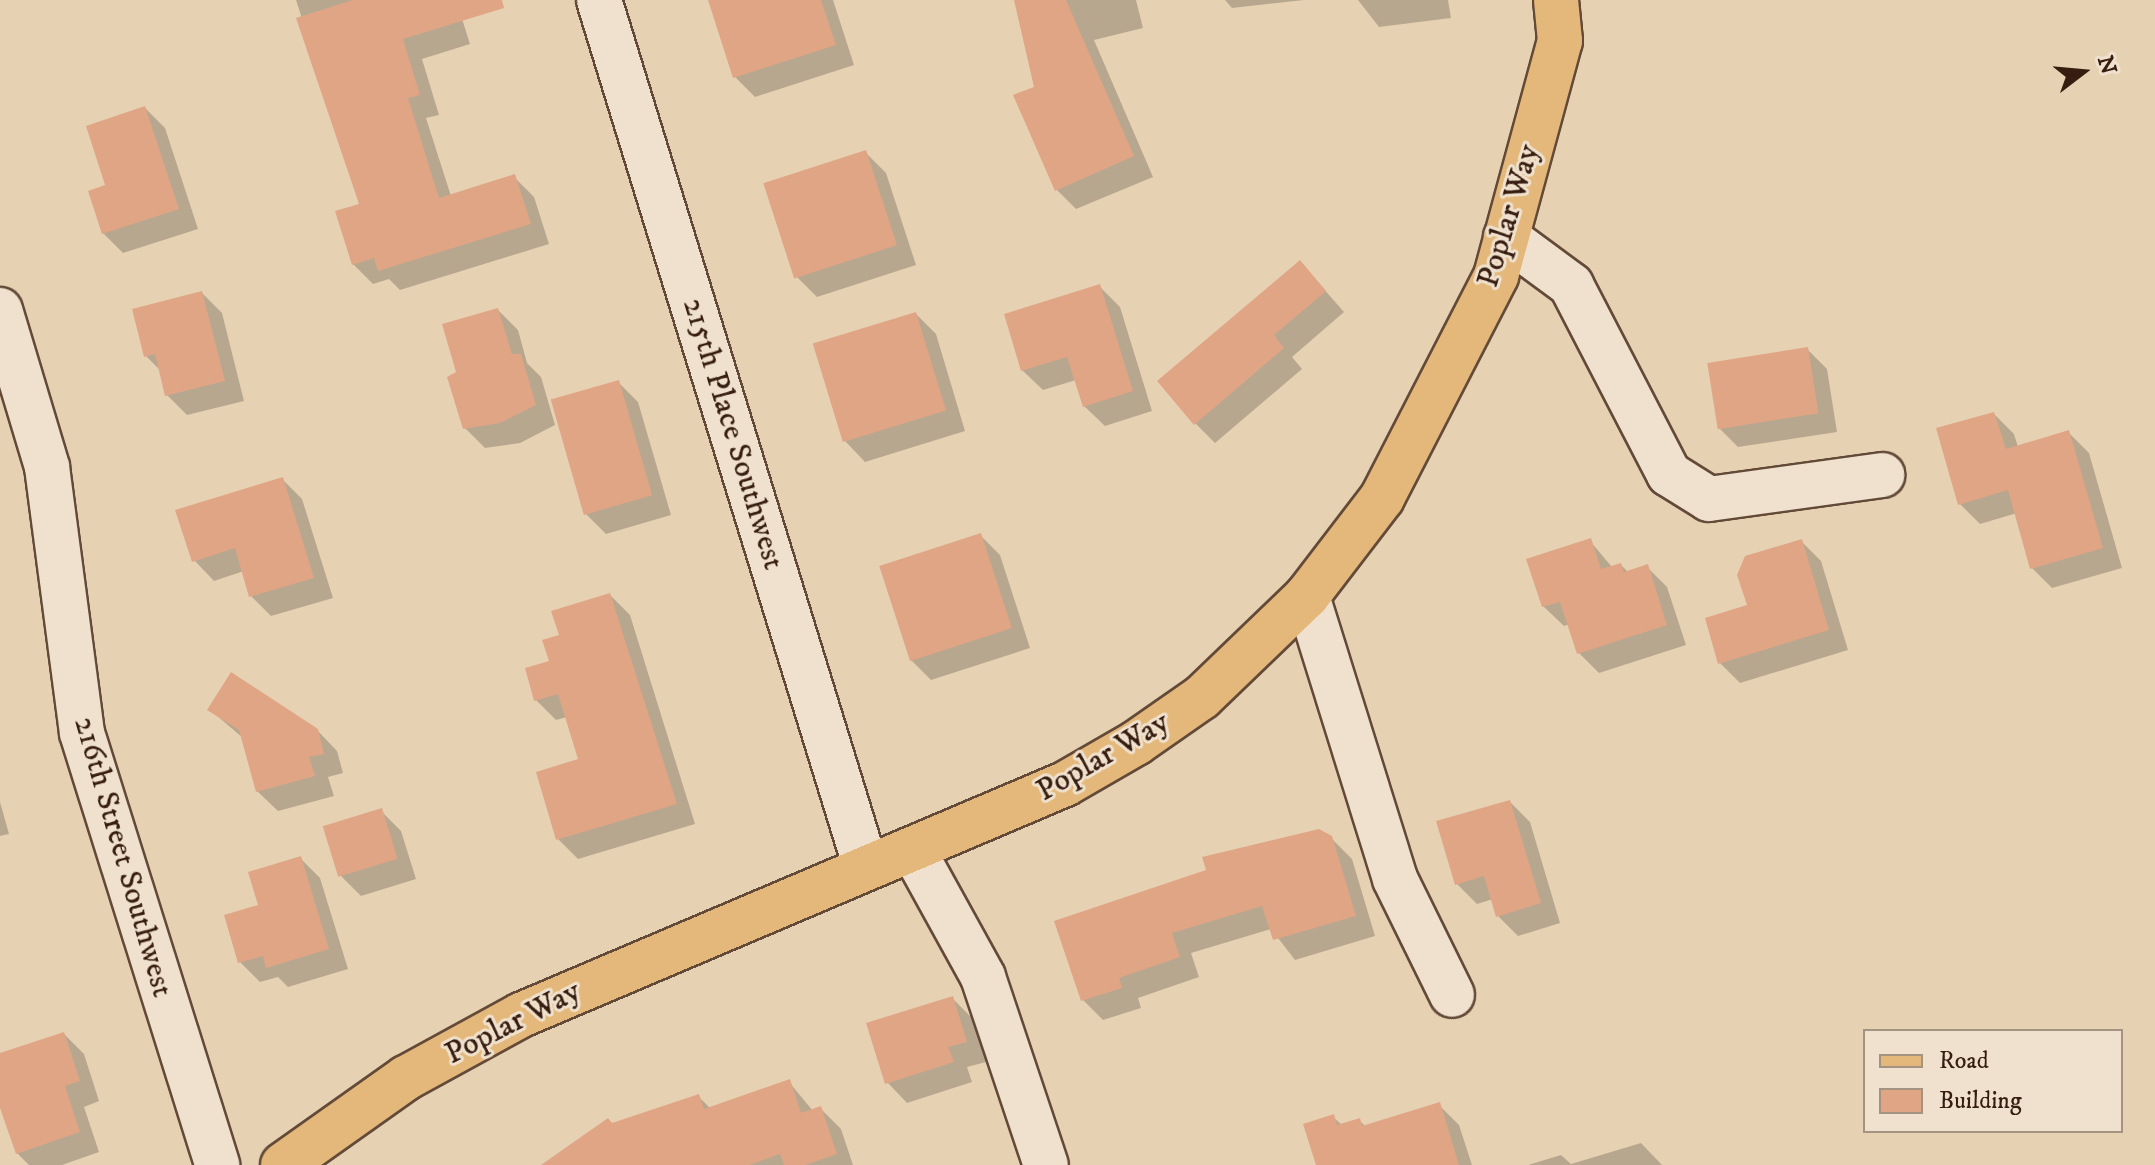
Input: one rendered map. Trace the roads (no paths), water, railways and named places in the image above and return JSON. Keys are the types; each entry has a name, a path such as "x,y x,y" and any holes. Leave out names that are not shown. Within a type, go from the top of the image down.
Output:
{"main road":[{"name":"Poplar Way","path":"283,1165 406,1078 521,1015 1065,784 1136,743 1202,697 1307,596 1382,498 1496,276 1560,41 1556,0"}],"street":[{"name":"215th Place Southwest","path":"599,0 866,868"},
{"path":"1506,237 1571,285 1669,474 1709,499 1882,475"},
{"name":"216th Street Southwest","path":"0,310 47,467 82,733 217,1165"},
{"path":"1307,596 1395,879 1452,995"},
{"path":"913,850 983,977 1046,1165"}]}
